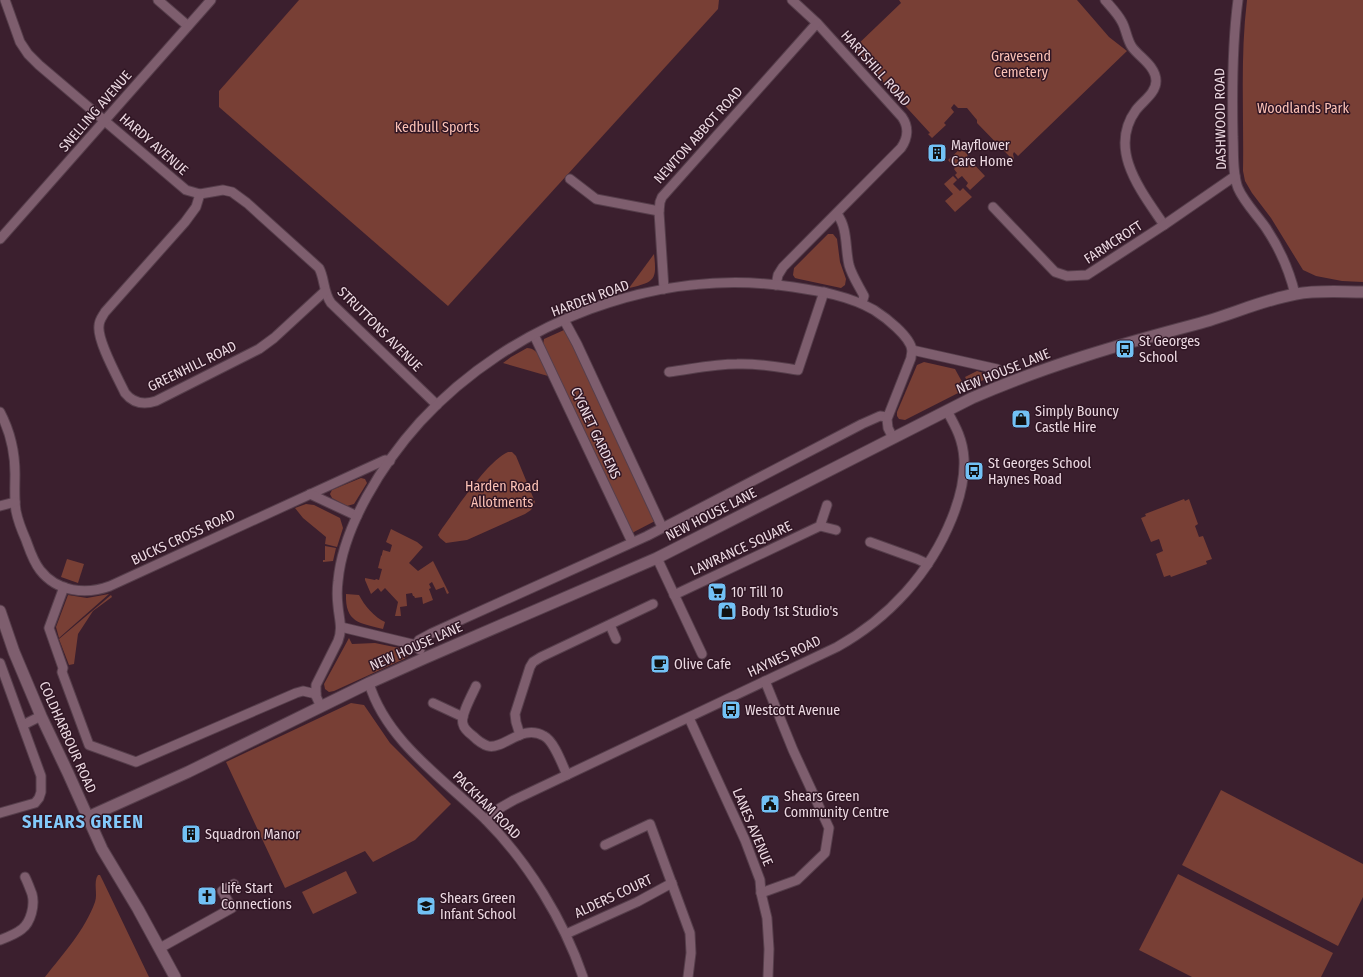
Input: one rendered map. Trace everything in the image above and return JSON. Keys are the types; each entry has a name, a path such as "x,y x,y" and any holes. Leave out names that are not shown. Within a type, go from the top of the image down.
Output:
{"street":[{"name":"HARDY AVENUE","path":"5,0 18,38 28,54 184,188 191,192 200,194"},
{"path":"158,0 188,26"},
{"name":"SNELLING AVENUE","path":"0,239 211,0"},
{"name":"HARTSHILL ROAD","path":"776,285 778,275 783,267 901,148 905,142 907,129 902,117 817,23 792,0"},
{"path":"1105,0 1122,22 1131,46 1150,66 1155,76 1156,83 1154,90 1136,110 1130,122 1126,140 1126,153 1127,163 1133,177 1164,225"},
{"name":"DASHWOOD ROAD","path":"1238,0 1233,45 1235,176 1241,194 1266,228 1282,254 1288,266 1296,294"},
{"name":"NEWTON ABBOT ROAD","path":"664,289 659,211 660,200 669,188 817,23"},
{"name":"FARMCROFT","path":"993,207 1055,272 1067,276 1087,275 1164,225 1235,176"},
{"path":"570,179 596,199 659,211"},
{"name":"STRUTTONS AVENUE","path":"200,194 224,190 236,195 319,268 325,291 331,303 437,405"},
{"name":"GREENHILL ROAD","path":"200,194 196,206 185,222 110,307 99,322 99,331 102,343 125,393 130,398 139,403 156,401 259,349 274,338 325,291"},
{"path":"837,214 843,224 852,274 864,296 862,303"},
{"name":"HARDEN ROAD","path":"316,694 316,683 338,641 341,627 338,602 340,568 345,547 357,516 390,461 411,433 437,405 482,366 502,353 564,320 600,306 664,289 720,283 776,285 824,292 862,303 886,317 894,324 906,338 912,350"},
{"path":"670,372 737,364 798,370 824,292"},
{"name":"NEW HOUSE LANE","path":"88,817 188,772 370,683 472,637 657,558 972,398 1005,383 1038,371 1145,338 1200,323 1252,305 1296,294 1315,292 1363,292"},
{"name":"CYGNET GARDENS","path":"564,320 577,344 662,527"},
{"name":"CYGNET GARDENS","path":"534,335 632,542"},
{"path":"893,438 887,426 887,417 911,358 912,350"},
{"name":"NEW HOUSE LANE","path":"912,350 997,370"},
{"name":"HAYNES ROAD","path":"486,820 503,806 837,647 869,627 899,599 928,564 941,542 958,502 963,484 964,460 958,430 947,411"},
{"path":"0,412 10,435 14,458 15,502 0,506"},
{"name":"NEW HOUSE LANE","path":"341,627 418,648 418,640 432,633 632,542 862,424 880,416 887,417"},
{"name":"BUCKS CROSS ROAD","path":"15,502 20,525 36,564 45,576 64,587 85,592 101,589 383,461 390,461"},
{"path":"310,494 357,516"},
{"path":"827,505 820,526 836,530"},
{"name":"LAWRANCE SQUARE","path":"674,595 820,526"},
{"path":"870,542 928,564"},
{"path":"657,558 702,654"},
{"path":"64,587 51,621 50,630 63,668 62,672 89,745 136,762 296,693 303,691 316,694 321,707"},
{"path":"520,735 515,715 529,670 533,662 541,656 653,604"},
{"name":"COLDHARBOUR ROAD","path":"0,611 14,652 41,716 105,855 160,948 174,977"},
{"path":"610,625 616,639"},
{"path":"0,663 40,773 42,783 41,793 35,803 0,813"},
{"path":"761,893 797,880 825,853 829,828 793,750 765,681"},
{"name":"PACKHAM ROAD","path":"370,683 372,691 384,715 400,739 486,820 508,844 557,917 571,945 583,977"},
{"path":"476,686 463,717 463,725 468,732 488,746 496,745 527,732 539,734 548,738 567,775"},
{"path":"433,703 463,717"},
{"path":"23,725 41,716"},
{"name":"LANES AVENUE","path":"689,718 749,850 760,880 761,893 767,918 769,949 768,977"},
{"path":"605,845 650,824 690,933 691,953 688,977"},
{"path":"0,940 15,934 24,928 30,917 33,907 33,896 25,877"},
{"name":"ALDERS COURT","path":"566,934 637,902 672,883"},
{"path":"160,948 232,908 222,891 234,884"}],"green space":[{"name":"Kedbull Sports","path":"299,0 719,0 718,9 448,306 219,107 219,91"},
{"name":"Gravesend Cemetery","path":"899,0 1077,0 1109,37 1127,51 1018,156 1014,152 1014,159 1007,165 1005,162 1010,157 977,123 977,120 967,108 958,108 954,104 951,108 954,112 944,123 946,125 932,138 928,134 930,133 853,49 901,3"},
{"name":"Woodlands Park","path":"1247,0 1363,0 1363,282 1342,281 1316,276 1303,270 1271,218 1245,181 1243,171 1243,64"},
{"path":"961,148 985,176 970,190 966,186 968,183 962,176 958,179 955,175 957,173 954,169 955,168 948,160"},
{"path":"953,176 957,180 953,184 960,191 963,188 972,197 955,212 945,201 953,194 944,184"},
{"path":"828,234 833,234 837,239 840,262 846,279 845,285 841,288 795,278 793,275 794,268"},
{"path":"654,254 655,269 652,278 644,284 629,288"},
{"path":"564,330 567,333 655,521 630,534 543,345 544,339"},
{"path":"527,348 538,354 548,376 503,363"},
{"path":"924,362 955,369 966,389 905,420 899,419 897,412 917,365"},
{"path":"977,371 993,376 970,386 965,377"},
{"name":"Harden Road Allotments","path":"508,452 512,452 516,456 535,502 531,510 467,540 446,543 438,535 441,530 481,476 500,457"},
{"path":"361,478 365,479 367,483 354,504 347,506 332,498 330,494 332,490"},
{"path":"1184,499 1185,501 1189,499 1198,524 1195,526 1199,537 1203,536 1212,559 1206,561 1207,564 1171,577 1170,575 1164,577 1156,554 1163,551 1159,539 1151,542 1141,518 1146,516 1145,514"},
{"path":"306,504 314,505 340,518 343,528 337,547 325,544 326,537 303,518 295,508"},
{"path":"391,529 417,542 423,547 409,563 418,571 433,561 449,593 447,594 444,587 436,590 432,582 429,584 431,588 429,589 433,600 423,604 422,597 415,598 412,593 406,594 407,606 400,607 401,616 395,616 398,602 385,588 381,592 378,588 371,594 365,580 365,578 379,580 382,569 378,568 383,550 390,552 392,545 386,542"},
{"path":"325,546 336,548 333,561 323,562 323,560 325,560"},
{"path":"67,559 84,564 78,583 61,577"},
{"path":"109,594 59,638 56,627 68,595 87,598"},
{"path":"346,594 359,595 370,611 377,618 385,622 383,629 361,623 351,616 346,604"},
{"path":"111,595 112,597 93,611 78,634 74,664 69,665 59,639"},
{"path":"349,638 352,644 375,643 404,649 408,652 408,656 329,692 325,689 324,684"},
{"path":"351,703 364,705 390,743 451,804 415,840 373,862 365,851 285,888 226,762"},
{"path":"1221,790 1363,864 1363,897 1338,946 1182,865"},
{"path":"346,871 357,893 313,914 302,892"},
{"path":"1178,874 1333,953 1321,977 1192,977 1139,950"},
{"path":"98,875 100,875 103,881 149,977 45,977 86,922 96,899 96,881"}],"place":[{"name":"Mayflower Care Home","path":"937,153"},
{"name":"St Georges School","path":"1125,349"},
{"name":"Simply Bouncy Castle Hire","path":"1021,419"},
{"name":"St Georges School Haynes Road","path":"974,471"},
{"name":"10' Till 10","path":"717,592"},
{"name":"Body 1st Studio's","path":"727,611"},
{"name":"Olive Cafe","path":"660,664"},
{"name":"Westcott Avenue","path":"731,710"},
{"name":"Shears Green Community Centre","path":"770,804"},
{"name":"Squadron Manor","path":"191,834"},
{"name":"Life Start Connections","path":"207,896"},
{"name":"Shears Green Infant School","path":"426,906"}],"district":[{"name":"SHEARS GREEN","path":"83,822"}]}
